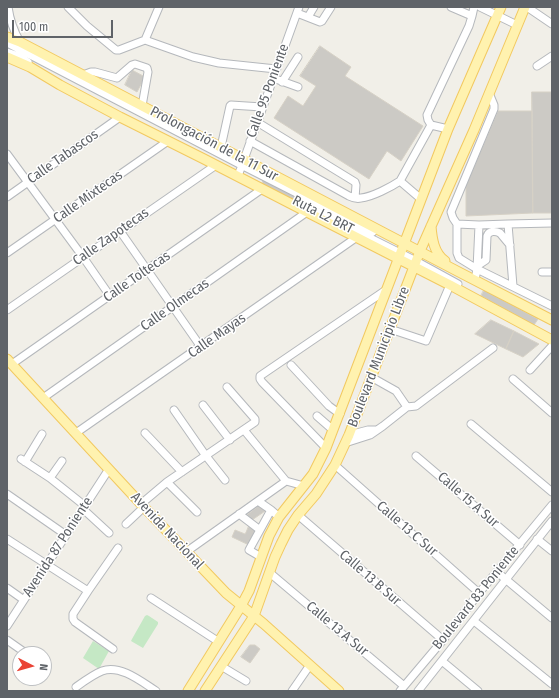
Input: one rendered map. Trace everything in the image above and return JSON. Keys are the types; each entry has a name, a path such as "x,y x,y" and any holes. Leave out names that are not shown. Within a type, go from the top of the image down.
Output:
{"main road":[{"name":"Boulevard Municipio Libre","path":"205,691 254,616 281,544 288,530 298,515 316,494 335,465 347,439 417,258 474,130 517,25 526,7"},
{"name":"Boulevard Municipio Libre","path":"188,691 249,591 269,536 279,517 313,474 326,448 448,129 499,11"},
{"name":"Prolongación de la 11 Sur","path":"7,37 20,42 221,147 242,162 401,251 417,258"},
{"name":"Prolongación de la 11 Sur","path":"7,57 34,69 60,85 120,117 216,165 238,174 262,189 357,238 401,251 417,258"},
{"path":"431,225 432,239 438,254 442,260 457,271"},
{"path":"417,258 457,271 552,321"},
{"path":"417,258 450,284 552,340"},
{"name":"Avenida Nacional","path":"9,362 226,593 310,665 336,690"}],"street":[{"path":"8,7 14,32 20,42"},
{"path":"68,7 87,26 116,50 120,50 145,40 193,57 212,61 276,69"},
{"path":"145,40 160,7"},
{"path":"308,17 314,7"},
{"path":"298,10 308,17 320,22 331,7"},
{"path":"451,7 472,16"},
{"path":"448,129 431,124 427,115 469,26 474,7"},
{"path":"480,7 499,11 517,25"},
{"path":"526,7 551,21"},
{"name":"Calle 95 Poniente","path":"238,174 298,10"},
{"path":"7,43 242,162"},
{"name":"Ruta L2 BRT","path":"7,52 18,56 70,88 199,152 238,174 401,251"},
{"path":"537,66 552,56"},
{"path":"282,82 298,57"},
{"path":"83,75 95,72 117,78 135,64 147,68 148,72 142,106"},
{"path":"273,78 298,88"},
{"path":"489,93 494,109 451,212 452,218 457,224 458,256 477,268 552,306"},
{"path":"221,147 231,105 262,107"},
{"name":"Calle Tabascos","path":"7,197 120,117"},
{"path":"257,122 355,182 355,198"},
{"path":"250,141 348,196 355,198 368,197 400,181 431,124"},
{"path":"474,130 483,134"},
{"name":"Calle Mixtecas","path":"7,253 168,141"},
{"path":"7,155 84,257 110,296"},
{"name":"Calle Zapotecas","path":"7,310 216,165"},
{"path":"400,181 421,199"},
{"name":"Calle Toltecas","path":"9,362 110,296 262,189"},
{"name":"Calle Olmecas","path":"43,398 307,212"},
{"path":"457,224 479,225 552,223"},
{"path":"508,224 512,286"},
{"path":"475,280 479,225"},
{"path":"120,231 201,347"},
{"path":"477,268 486,260 488,233 500,233 510,245"},
{"name":"Calle Mayas","path":"76,433 357,238"},
{"path":"417,258 552,321"},
{"path":"417,258 552,335"},
{"path":"542,272 552,272"},
{"path":"390,329 426,341 450,284"},
{"path":"326,448 262,382 260,376 387,290"},
{"path":"530,370 549,354 552,346"},
{"path":"347,439 370,435 407,407 416,406 493,348"},
{"path":"291,365 329,406 340,414"},
{"path":"371,377 396,391 407,407"},
{"path":"513,379 552,413"},
{"path":"126,524 167,482 255,422 255,419 227,387"},
{"path":"203,405 230,440"},
{"path":"174,410 206,456 225,480"},
{"path":"317,416 333,430"},
{"path":"471,424 552,492"},
{"path":"244,430 286,481 304,486"},
{"path":"145,433 182,472"},
{"path":"42,434 23,460 50,478 84,507 109,533"},
{"name":"Calle 15 A Sur","path":"416,456 520,545"},
{"path":"50,478 62,461"},
{"name":"Calle 13 C Sur","path":"335,465 480,593"},
{"name":"Avenida 87 Poniente","path":"7,626 109,469"},
{"path":"186,552 286,481"},
{"path":"167,482 197,512"},
{"path":"7,494 66,535"},
{"path":"258,501 279,517"},
{"name":"Boulevard 83 Poniente","path":"402,688 443,640 552,505"},
{"path":"261,557 249,550 271,510"},
{"path":"239,514 260,530"},
{"name":"Calle 13 B Sur","path":"298,515 443,640"},
{"name":"Boulevard 83 Poniente","path":"418,691 552,521"},
{"path":"7,539 88,591"},
{"path":"537,539 552,550"},
{"path":"113,649 75,622 73,614 118,548"},
{"path":"497,572 552,618"},
{"name":"Calle 13 A Sur","path":"270,573 402,688"},
{"path":"7,588 24,600"},
{"path":"151,598 219,642"},
{"path":"474,621 552,684"},
{"path":"7,640 16,646"},
{"path":"442,661 478,691"},
{"path":"292,691 310,665"},
{"path":"221,666 246,681"},
{"path":"76,687 108,669 121,671 133,676 156,691"}],"green space":[{"path":"147,615 158,622 158,624 143,648 131,641"},
{"path":"93,641 109,651 99,669 83,658"}],"building":[{"path":"320,46 351,67 345,76 423,126 401,161 387,151 369,179 274,118 288,96 303,106 316,86 300,76"},
{"path":"132,70 145,77 137,92 125,85"},
{"path":"532,92 552,92 552,213 533,213"},
{"path":"498,111 532,111 533,213 466,216 466,186"},
{"path":"265,178 319,206 316,212 261,185"},
{"path":"484,290 538,319 534,325 481,296"},
{"path":"491,320 514,331 506,349 475,334"},
{"path":"514,331 539,344 523,357 506,349"},
{"path":"260,505 268,509 252,520 244,517"},
{"path":"249,526 256,530 249,545 232,537 235,530 245,534"},
{"path":"250,645 255,645 260,649 250,663 241,657"}]}
